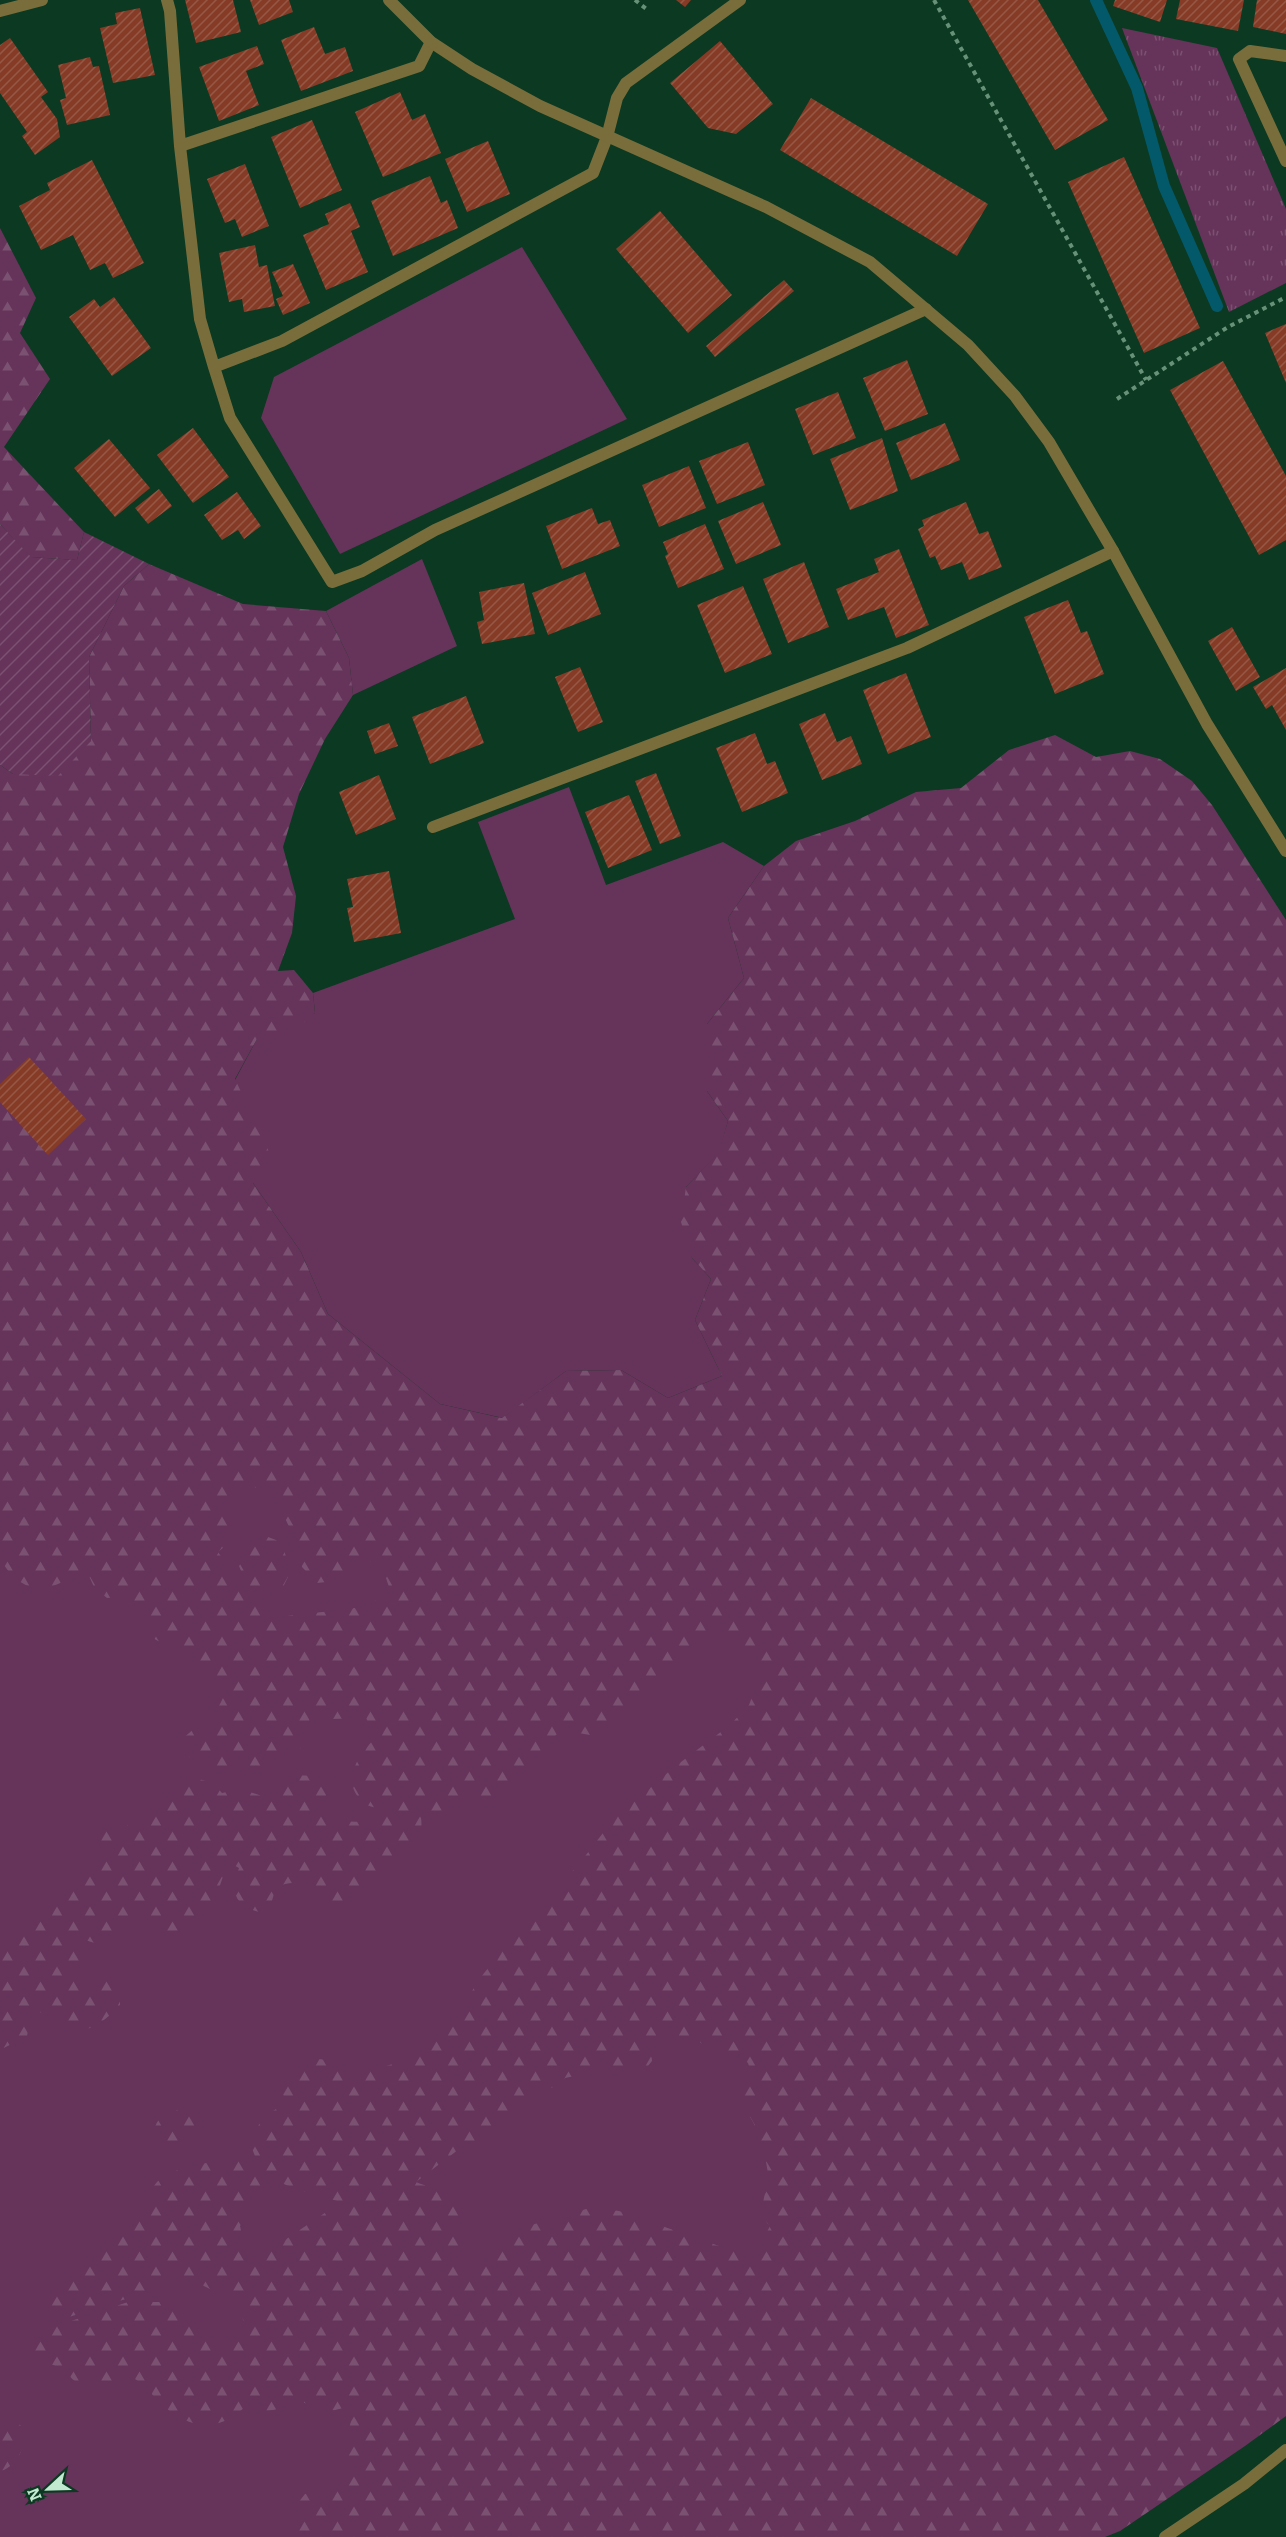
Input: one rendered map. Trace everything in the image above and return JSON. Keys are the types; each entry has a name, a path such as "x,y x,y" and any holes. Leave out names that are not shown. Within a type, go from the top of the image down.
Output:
{"street":[{"path":"0,11 42,0"},
{"path":"167,0 170,11 180,146 200,319 230,418 332,582 362,571 435,530 926,309"},
{"path":"389,0 431,42 472,69 530,101 766,207 870,262 968,345 1015,396 1049,442 1113,551 1207,724 1286,851"},
{"path":"214,367 282,341 593,173 607,137 617,98 626,83 740,0"},
{"path":"180,146 419,66 431,42"},
{"path":"1286,56 1250,51 1239,59 1286,162"},
{"path":"433,827 907,648 1113,551"},
{"path":"1165,2537 1244,2484 1286,2450"}],"path":[{"path":"635,0 649,11"},
{"path":"934,0 1146,380"},
{"path":"1116,399 1228,327 1286,297"}],"green space":[{"path":"1122,28 1217,48 1286,209 1286,283 1229,312"},
{"path":"0,228 36,298 20,333 50,379 4,447 84,532 77,560 30,557 0,524"},
{"path":"522,247 627,419 340,554 261,418 274,377"},
{"path":"0,524 31,557 77,560 84,532 149,564 124,586 89,657 91,741 58,776 13,774 0,765"},
{"path":"422,559 457,646 353,695 349,658 326,611"},
{"path":"149,564 243,604 326,611 349,658 353,695 325,739 299,794 283,847 296,896 292,933 278,971 294,970 313,993 315,1013 281,1042 257,1039 235,1079 269,1152 253,1183 301,1252 328,1314 440,1404 502,1418 566,1371 621,1370 668,1398 722,1376 695,1320 711,1279 692,1258 681,1222 686,1187 718,1153 728,1121 707,1091 707,1024 744,978 728,918 764,866 796,841 855,821 916,792 961,788 1009,750 1055,735 1096,757 1130,751 1160,759 1192,781 1212,805 1286,920 1286,2416 1120,2531 1105,2537 293,2537 298,2526 294,2508 305,2494 351,2477 348,2440 357,2403 332,2410 321,2409 297,2400 272,2410 245,2407 224,2421 202,2425 192,2423 171,2412 133,2378 120,2378 103,2385 86,2385 78,2383 65,2371 36,2357 31,2343 35,2327 46,2322 56,2326 128,2302 169,2302 194,2317 211,2336 230,2345 246,2338 239,2296 216,2292 180,2274 154,2290 66,2318 42,2306 51,2292 75,2267 131,2223 144,2208 157,2182 165,2176 184,2168 234,2155 272,2178 258,2164 250,2143 262,2118 287,2102 279,2087 287,2076 303,2062 312,2059 330,2061 353,2071 355,2076 402,2061 451,2024 481,1977 527,1919 579,1864 613,1820 673,1768 730,1725 749,1705 761,1673 731,1634 698,1638 668,1681 645,1685 620,1711 590,1735 561,1730 537,1754 537,1766 491,1796 470,1800 455,1810 421,1812 422,1839 409,1849 398,1866 387,1876 366,1885 353,1903 339,1906 329,1905 301,1884 290,1883 276,1887 271,1904 259,1912 239,1902 235,1884 239,1868 228,1862 217,1894 187,1935 170,1936 146,1919 128,1925 107,1947 85,1940 85,1977 105,1978 120,1990 120,2005 108,2017 92,2027 76,2031 59,2027 40,2012 29,2026 27,2036 0,2050 0,1934 13,1939 28,1932 36,1915 46,1910 56,1894 70,1881 86,1875 98,1866 105,1846 97,1846 92,1840 95,1825 107,1826 118,1833 165,1796 195,1778 213,1783 222,1793 241,1789 265,1797 294,1775 315,1776 323,1784 333,1818 360,1822 384,1810 365,1804 357,1796 353,1787 352,1778 358,1760 376,1737 366,1718 331,1719 308,1708 310,1724 300,1749 261,1768 203,1767 188,1756 181,1740 196,1727 211,1722 224,1696 221,1689 208,1684 204,1679 190,1647 158,1641 149,1632 145,1612 135,1612 119,1597 107,1598 94,1587 84,1565 59,1584 40,1588 30,1587 21,1582 0,1561 0,765 13,774 91,741 89,657 124,586","holes":["252,1486 267,1493 281,1510 296,1541 302,1567 317,1583 336,1581 350,1566 363,1561 381,1563 389,1587 375,1601 367,1605 278,1618 270,1608 244,1589 218,1552 230,1542 232,1533 228,1500 235,1489","686,2037 700,2042 720,2057 728,2058 739,2055 748,2063 750,2070 742,2081 737,2096 753,2121 756,2129 758,2157 761,2161 766,2162 768,2172 763,2210 770,2226 761,2244 745,2255 619,2211 593,2207 514,2230 459,2278 463,2233 459,2213 446,2194 416,2182 467,2143 471,2146 483,2143 493,2131 543,2089 555,2087 565,2078 620,2066 644,2071 652,2061 651,2047 662,2039","274,2180 301,2191 341,2202 279,2244 259,2250 244,2244 240,2226"]},
{"path":"569,787 606,885 723,842 764,866 728,918 744,978 707,1024 707,1091 728,1121 719,1153 686,1187 692,1258 711,1279 695,1320 722,1376 668,1398 621,1370 566,1371 503,1418 440,1404 328,1314 301,1252 253,1183 235,1080 257,1039 315,1013 313,993 515,919 478,822"},
{"path":"0,1373 807,1655 835,2308 419,2537 0,2537"},
{"path":"263,1535 281,1542 291,1571 283,1587 267,1591 255,1590 250,1586 239,1566"},
{"path":"183,2108 199,2115 205,2132 193,2143 180,2150 173,2151 160,2147 153,2141 157,2122 160,2118"},
{"path":"6,2417 27,2429 20,2455 0,2472 0,2418"}],"building":[{"path":"185,0 233,0 241,32 196,43"},
{"path":"250,0 289,0 293,12 259,25"},
{"path":"676,0 691,0 685,7"},
{"path":"968,0 1038,0 1108,120 1055,150"},
{"path":"1115,0 1167,0 1160,22 1113,6"},
{"path":"1180,0 1244,0 1238,31 1176,19"},
{"path":"1257,0 1286,0 1286,34 1253,27"},
{"path":"140,8 155,75 113,83 100,28 117,24 115,13"},
{"path":"314,27 325,54 345,47 353,71 301,91 281,40"},
{"path":"10,38 48,92 41,97 57,119 60,137 35,155 22,136 27,132 0,93 0,45"},
{"path":"720,41 773,104 736,134 708,128 670,83"},
{"path":"257,46 264,64 246,71 259,105 219,121 199,67"},
{"path":"90,57 93,67 99,66 110,115 67,125 60,100 66,98 58,65"},
{"path":"400,92 412,120 425,114 441,153 383,177 355,112"},
{"path":"811,98 988,204 957,256 780,150"},
{"path":"312,120 342,190 300,208 271,137"},
{"path":"488,141 510,194 467,212 445,159"},
{"path":"1124,157 1200,328 1144,353 1068,182"},
{"path":"92,160 144,263 113,278 105,263 90,270 73,235 41,250 19,206 50,190 47,183"},
{"path":"245,164 269,226 242,237 235,219 225,223 207,179"},
{"path":"430,176 441,203 447,200 458,228 393,256 371,201"},
{"path":"350,203 360,227 351,231 368,272 326,290 303,235 329,224 325,214"},
{"path":"660,211 732,295 688,333 616,249"},
{"path":"255,245 259,267 267,265 275,306 244,312 242,299 229,302 219,253"},
{"path":"293,264 310,303 283,315 276,299 283,296 272,272"},
{"path":"784,280 794,291 715,357 706,346"},
{"path":"114,297 151,348 112,376 69,317 94,299 100,307"},
{"path":"1286,324 1286,383 1265,333"},
{"path":"907,360 928,414 885,431 863,378"},
{"path":"1223,361 1286,476 1286,540 1259,555 1170,390"},
{"path":"838,392 856,438 813,455 795,409"},
{"path":"945,423 960,460 911,480 896,443"},
{"path":"193,428 229,477 193,503 157,455"},
{"path":"882,438 898,491 850,510 830,459"},
{"path":"109,439 150,488 115,517 74,468"},
{"path":"748,442 765,485 717,504 699,461"},
{"path":"689,466 706,508 659,527 642,485"},
{"path":"159,489 172,506 148,524 135,508"},
{"path":"237,492 261,526 244,539 238,530 222,540 204,515"},
{"path":"763,502 781,545 736,564 718,521"},
{"path":"966,502 979,534 988,531 1002,567 969,580 962,562 941,570 935,556 930,558 918,529 924,526 922,520"},
{"path":"592,508 598,524 610,520 620,546 562,569 546,526"},
{"path":"705,524 724,569 678,588 665,556 668,554 663,542"},
{"path":"899,549 929,625 896,638 884,607 848,620 836,589 879,572 874,559"},
{"path":"804,562 829,627 788,643 763,579"},
{"path":"585,572 601,614 548,635 532,593"},
{"path":"524,583 535,634 482,644 477,622 484,620 479,592"},
{"path":"743,586 772,654 725,673 697,605"},
{"path":"1068,600 1081,633 1087,631 1104,674 1055,694 1024,617"},
{"path":"1232,627 1260,677 1236,691 1208,641"},
{"path":"580,667 603,722 578,732 555,677"},
{"path":"1286,668 1286,730 1272,705 1266,709 1253,687"},
{"path":"906,673 931,737 888,754 863,690"},
{"path":"466,696 484,743 430,764 412,717"},
{"path":"825,713 837,742 851,736 862,764 822,780 799,724"},
{"path":"389,723 398,746 375,754 367,731"},
{"path":"755,733 767,764 775,761 788,793 742,812 716,748"},
{"path":"656,773 681,836 660,844 635,781"},
{"path":"379,775 396,819 356,835 339,792"},
{"path":"629,795 652,850 608,868 585,812"},
{"path":"389,871 401,933 354,942 347,908 353,907 347,879"},
{"path":"29,1057 86,1119 48,1155 0,1102 0,1084"}],"waterway":[{"path":"1096,0 1137,88 1164,186 1217,306"}]}
